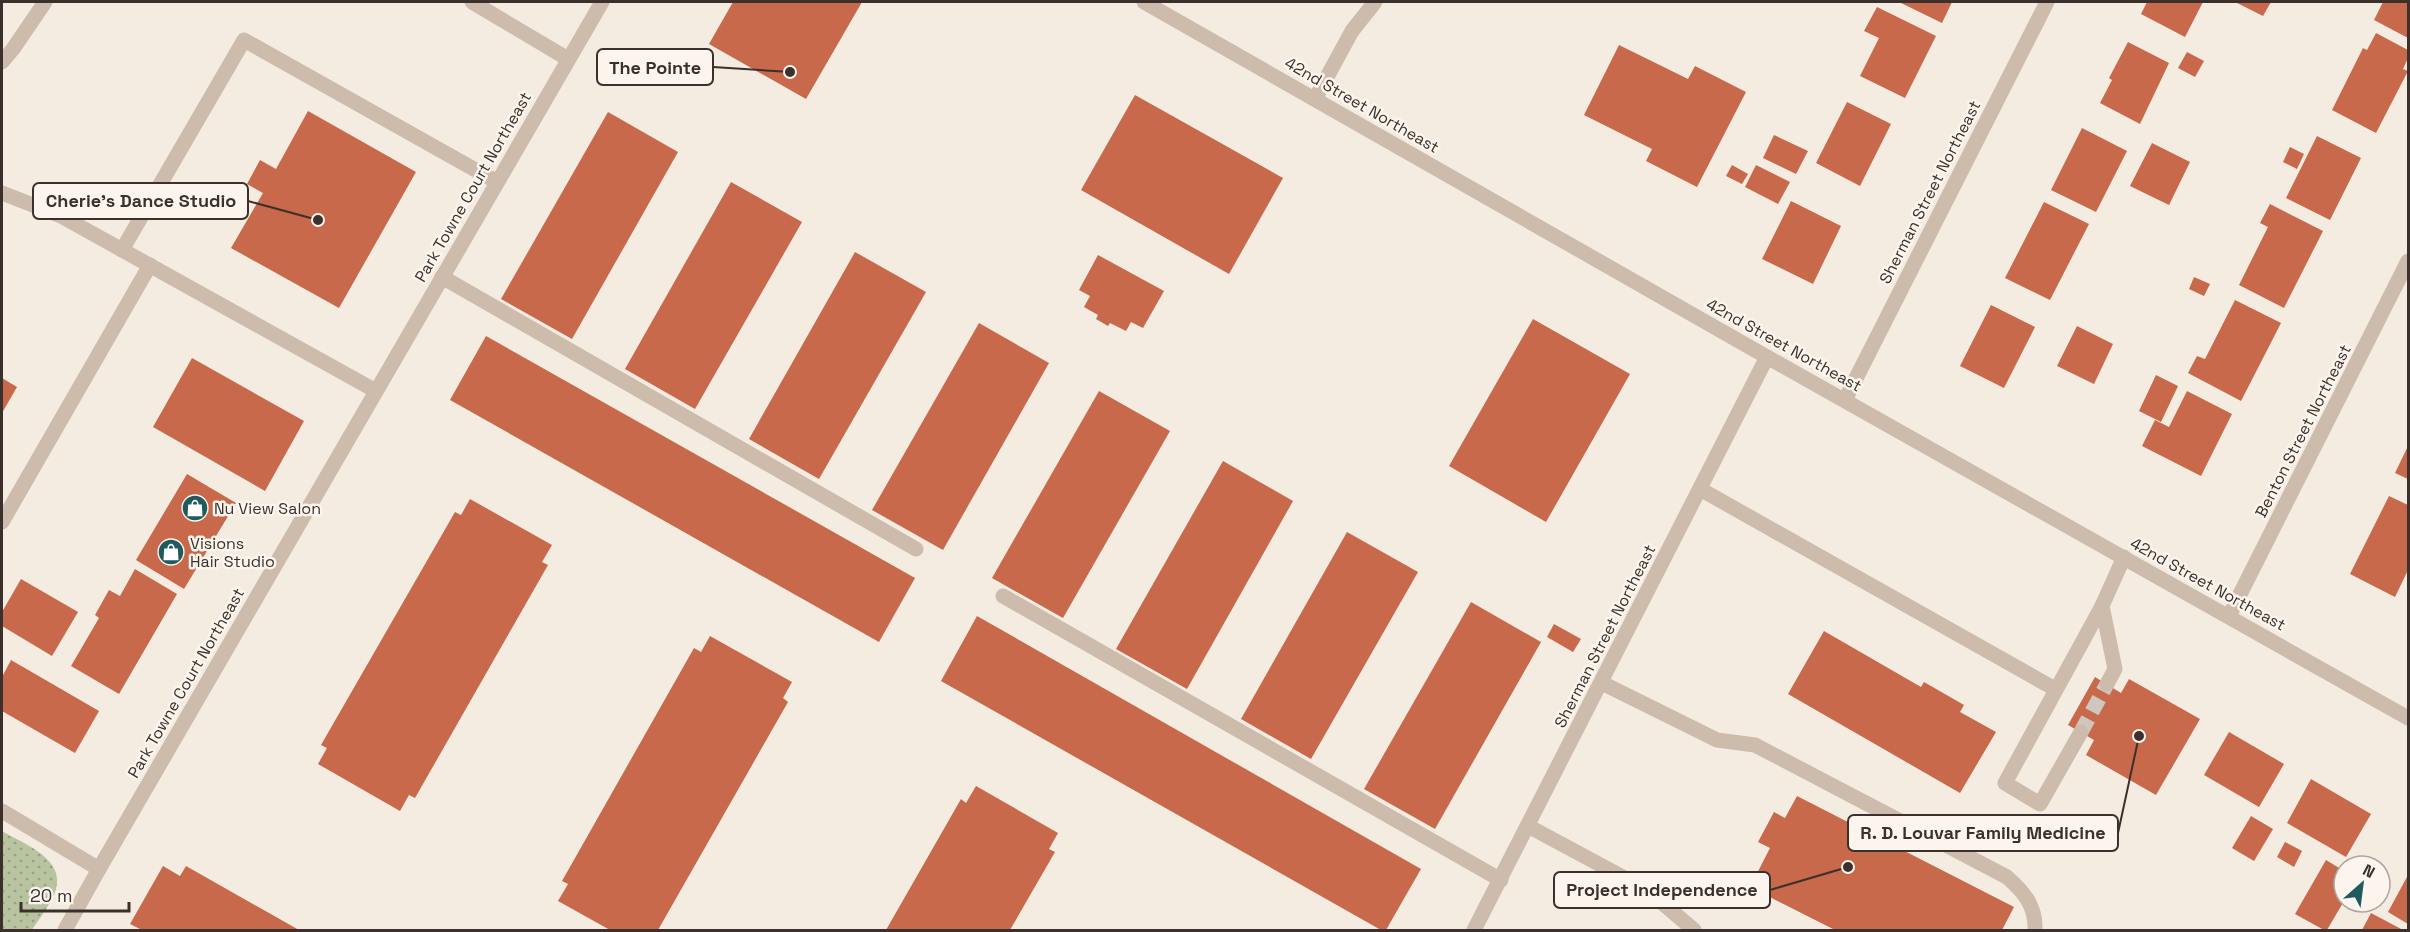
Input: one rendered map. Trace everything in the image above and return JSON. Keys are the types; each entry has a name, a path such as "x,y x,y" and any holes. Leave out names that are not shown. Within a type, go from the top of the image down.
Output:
{"street":[{"path":"2,62 45,2"},
{"path":"472,2 568,59"},
{"name":"Park Towne Court Northeast","path":"65,930 602,2"},
{"name":"42nd Street Northeast","path":"1144,2 1767,357 2409,718"},
{"path":"1315,99 1352,31 1376,2"},
{"name":"Sherman Street Northeast","path":"1845,400 2047,2"},
{"path":"122,250 243,40 497,182"},
{"path":"2,193 61,216 376,391"},
{"name":"Benton Street Northeast","path":"2229,616 2409,261"},
{"path":"2,522 150,265"},
{"path":"442,277 916,549"},
{"name":"Sherman Street Northeast","path":"1474,930 1767,357"},
{"path":"1700,489 2055,689"},
{"path":"2081,732 2040,804 2005,783 2102,606 2124,557"},
{"path":"1003,596 1501,880"},
{"path":"2102,606 2115,669 2107,684"},
{"path":"1602,683 1717,740 1755,745 2007,877 2024,893 2033,908 2035,930"},
{"path":"2,811 99,868"},
{"path":"1528,826 1647,890 1694,930"}],"green space":[{"path":"2,831 40,853 48,860 57,878 52,899 32,930 2,930"}],"building":[{"path":"733,2 862,2 806,99 709,44"},
{"path":"1899,2 1952,2 1942,23"},
{"path":"2147,2 2203,2 2185,37 2141,14"},
{"path":"2235,2 2271,2 2263,16"},
{"path":"2383,2 2408,2 2408,38 2374,20"},
{"path":"1877,7 1936,36 1905,98 1860,76 1879,38 1864,31"},
{"path":"2376,33 2408,50 2408,58 2403,69 2408,71 2376,133 2332,110 2363,48 2367,50"},
{"path":"2128,42 2169,63 2140,124 2100,103 2112,80 2109,78"},
{"path":"1619,45 1688,79 1695,66 1746,92 1697,187 1646,161 1652,149 1584,115"},
{"path":"2187,52 2204,61 2195,77 2178,68"},
{"path":"1135,95 1283,178 1229,274 1081,190"},
{"path":"1847,102 1891,124 1860,186 1816,163"},
{"path":"308,111 416,172 339,308 231,248 263,193 247,184 260,160 276,169"},
{"path":"608,112 678,152 572,339 501,299"},
{"path":"2082,128 2127,151 2096,212 2051,190"},
{"path":"1774,135 1808,151 1796,174 1763,158"},
{"path":"2317,136 2361,158 2330,220 2286,198"},
{"path":"2152,143 2190,162 2169,205 2130,186"},
{"path":"2290,147 2304,154 2297,169 2283,162"},
{"path":"1732,165 1748,174 1742,184 1726,176"},
{"path":"1756,165 1790,182 1778,204 1745,187"},
{"path":"731,182 802,222 695,409 625,369"},
{"path":"1791,201 1841,226 1813,284 1762,259"},
{"path":"2044,202 2089,224 2050,300 2005,278"},
{"path":"2270,204 2323,231 2284,308 2239,285 2268,227 2260,223"},
{"path":"855,252 926,292 819,479 749,439"},
{"path":"1098,255 1164,291 1143,328 1131,322 1126,331 1110,323 1108,326 1096,319 1098,315 1084,307 1090,296 1079,290"},
{"path":"2194,277 2210,284 2204,296 2189,289"},
{"path":"2235,300 2281,323 2241,401 2188,373 2197,356 2205,359"},
{"path":"1991,305 2035,327 2004,388 1960,366"},
{"path":"1533,319 1630,374 1546,522 1449,466"},
{"path":"979,323 1049,363 943,550 872,510"},
{"path":"2077,326 2113,344 2094,384 2057,366"},
{"path":"486,336 915,578 879,642 450,400"},
{"path":"192,358 304,421 265,491 153,427"},
{"path":"2156,375 2178,386 2161,422 2139,411"},
{"path":"2,378 17,387 2,413"},
{"path":"1099,391 1170,431 1063,618 992,578"},
{"path":"2187,391 2232,414 2201,476 2142,446 2155,420 2169,427"},
{"path":"2408,446 2408,479 2395,473"},
{"path":"1223,461 1293,501 1187,689 1116,649"},
{"path":"187,474 236,503 184,589 136,560"},
{"path":"2389,496 2408,505 2408,570 2395,597 2350,574"},
{"path":"470,499 552,545 542,562 548,565 415,798 409,795 400,811 318,764 327,748 321,745 455,512 461,515"},
{"path":"1347,532 1418,572 1311,759 1241,719"},
{"path":"135,569 177,594 119,694 71,666 99,618 95,615 109,590 120,596"},
{"path":"21,579 78,612 52,656 2,626 2,612"},
{"path":"1471,602 1541,642 1435,829 1364,789"},
{"path":"977,616 1421,869 1386,930 1381,930 941,681"},
{"path":"1554,624 1581,639 1573,652 1547,637"},
{"path":"1824,631 1921,687 1924,682 1964,705 1960,712 1996,732 1960,793 1788,694"},
{"path":"710,636 792,682 783,698 788,702 658,930 610,930 558,901 568,884 562,881 694,648 701,652"},
{"path":"11,660 99,711 75,753 2,711 2,677"},
{"path":"2095,677 2121,693 2129,679 2200,719 2156,795 2086,755 2094,740 2068,725"},
{"path":"2229,732 2284,764 2259,807 2204,775"},
{"path":"2311,779 2371,814 2348,854 2341,854 2287,823"},
{"path":"976,786 1058,833 1049,849 1055,852 1010,930 886,930 961,799 966,803"},
{"path":"1797,796 2014,907 2002,930 1835,930 1750,887 1770,848 1758,842 1774,812 1785,818"},
{"path":"2251,816 2273,829 2254,861 2232,848"},
{"path":"2285,842 2302,851 2294,867 2277,857"},
{"path":"2326,860 2332,864 2332,914 2336,914 2327,930 2295,914"},
{"path":"163,866 180,876 186,866 299,930 142,930 130,924"},
{"path":"2408,875 2408,924 2391,914 2392,905"},
{"path":"2370,914 2373,914 2403,930 2362,930"}],"tunnel":[{"path":"2081,732 2107,684"}],"place":[{"name":"The Pointe","path":"790,72"},
{"name":"Cherie's Dance Studio","path":"318,220"},
{"name":"Nu View Salon","path":"195,508"},
{"name":"Visions Hair Studio","path":"171,552"},
{"name":"R. D. Louvar Family Medicine","path":"2139,736"},
{"name":"Project Independence","path":"1848,867"}]}
